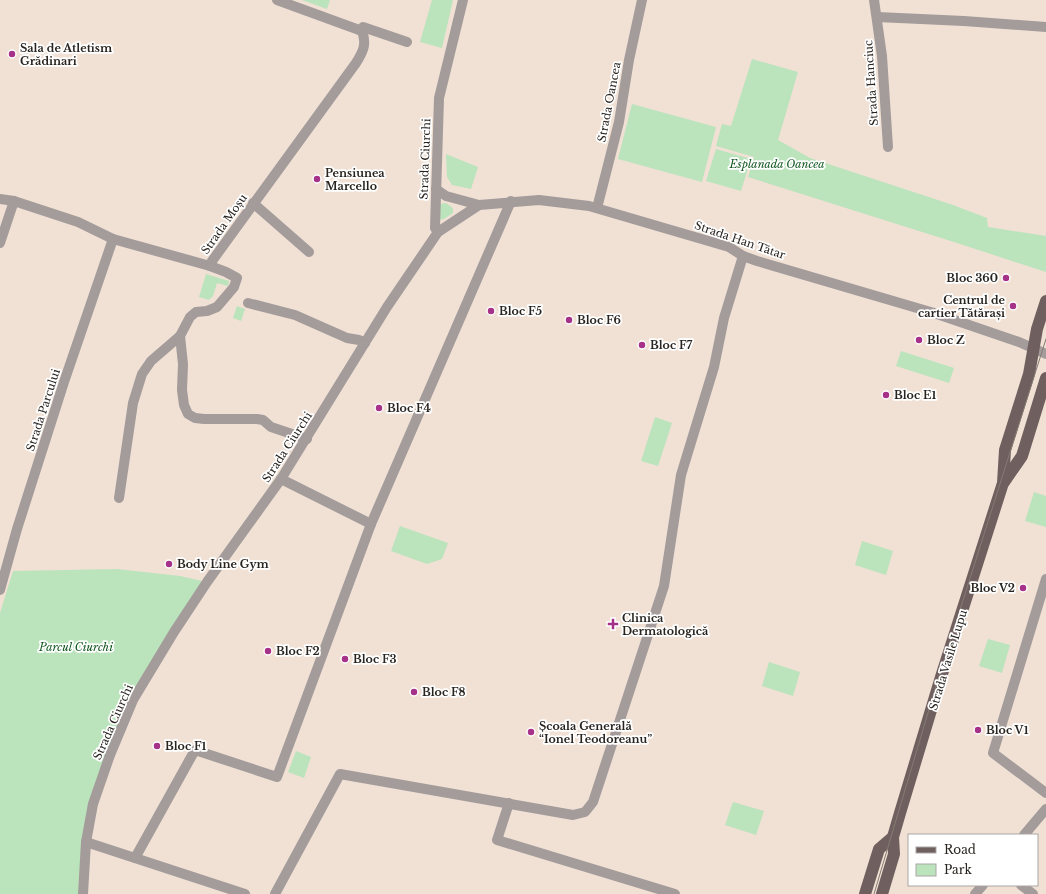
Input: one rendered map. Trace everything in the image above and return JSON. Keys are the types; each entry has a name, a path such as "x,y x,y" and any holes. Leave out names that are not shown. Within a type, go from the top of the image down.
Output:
{"main road":[{"name":"Strada Vasile Lupu","path":"882,894 894,854 893,837 941,677 1003,483 1004,450 1029,374 1037,329 1046,301"},
{"name":"Strada Vasile Lupu","path":"1003,483 1022,456 1046,378"},
{"name":"Strada Vasile Lupu","path":"865,894 880,850 893,837"}],"street":[{"path":"277,0 362,31 364,27 407,42"},
{"name":"Strada Ciurchi","path":"83,894 86,842 93,804 110,755 133,700 174,632 207,582 281,479 387,307 438,232 435,228 439,98 463,0"},
{"name":"Strada Oancea","path":"597,208 619,122 629,60 642,0"},
{"name":"Strada Hanciuc","path":"874,0 882,56 888,146"},
{"path":"877,17 964,21 1044,27"},
{"name":"Strada Moșu","path":"119,498 133,403 142,374 151,361 180,336 190,317 196,312 207,311 217,307 234,287 237,278 210,266 212,261 356,63 363,52 364,46 362,31"},
{"path":"436,189 446,196 479,205"},
{"path":"0,199 14,201 78,222 113,239 210,266"},
{"name":"Strada Han Tătar","path":"438,232 479,205 511,201 539,200 566,202 597,208 729,247 743,256 934,313 1019,342 1046,354"},
{"path":"0,243 14,201"},
{"path":"135,858 195,750 277,777 372,524 511,201"},
{"path":"253,203 309,252"},
{"name":"Strada Parcului","path":"0,590 3,569 64,382 113,239"},
{"path":"275,894 340,774 573,815 585,812 593,802 664,586 681,475 714,368 724,318 743,256"},
{"path":"248,303 295,314 347,338 359,340 365,343"},
{"path":"180,336 183,364 182,390 184,405 188,414 195,418 204,419 263,420 271,427 306,439"},
{"path":"281,479 372,524"},
{"path":"1046,580 993,753 1046,794"},
{"path":"509,803 497,840 675,894"},
{"path":"1025,834 1046,809"},
{"path":"86,842 245,894"},
{"path":"975,894 982,886"},
{"path":"1022,886 1032,894"}],"green space":[{"path":"302,0 330,0 327,9"},
{"path":"432,0 453,0 442,48 420,42"},
{"name":"Esplanada Oancea","path":"752,59 798,72 778,140 810,158 953,205 987,218 988,227 1046,236 1046,272 748,177 754,157 716,146 722,124 731,126"},
{"path":"632,104 716,127 702,182 618,159"},
{"path":"716,149 751,159 741,191 706,181"},
{"path":"446,154 478,167 471,189 452,185 447,177"},
{"path":"446,203 453,208 453,213 444,219 439,220 440,204"},
{"path":"206,274 229,281 228,286 217,283 213,296 209,300 199,297"},
{"path":"237,306 245,309 241,321 233,318"},
{"path":"901,351 954,368 949,383 896,366"},
{"path":"655,417 672,423 658,466 641,461"},
{"path":"1034,492 1046,496 1046,527 1025,521"},
{"path":"400,526 448,543 442,559 427,564 391,551"},
{"path":"862,541 893,551 886,575 855,565"},
{"name":"Parcul Ciurchi","path":"117,569 180,576 207,582 133,700 93,804 83,894 0,894 0,613 13,571"},
{"path":"988,639 1010,645 1002,673 979,666"},
{"path":"769,662 800,672 793,696 762,686"},
{"path":"296,751 311,757 304,778 288,772"},
{"path":"733,802 764,811 756,835 725,825"}],"tram line":[{"path":"874,894 939,676 1046,339"}],"place":[{"name":"Sala de Atletism Grădinari","path":"12,54"},
{"name":"Pensiunea Marcello","path":"317,179"},
{"name":"Bloc 360","path":"1006,278"},
{"name":"Centrul de cartier Tătărași","path":"1013,306"},
{"name":"Bloc F5","path":"491,311"},
{"name":"Bloc F6","path":"569,320"},
{"name":"Bloc Z","path":"919,340"},
{"name":"Bloc F7","path":"642,345"},
{"name":"Bloc E1","path":"886,395"},
{"name":"Bloc F4","path":"379,408"},
{"name":"Body Line Gym","path":"169,564"},
{"name":"Bloc V2","path":"1023,588"},
{"name":"Clinica Dermatologică","path":"613,624"},
{"name":"Bloc F2","path":"268,651"},
{"name":"Bloc F3","path":"345,659"},
{"name":"Bloc F8","path":"414,692"},
{"name":"Bloc V1","path":"978,730"},
{"name":"Școala Generală “Ionel Teodoreanu”","path":"531,732"},
{"name":"Bloc F1","path":"157,746"}]}
